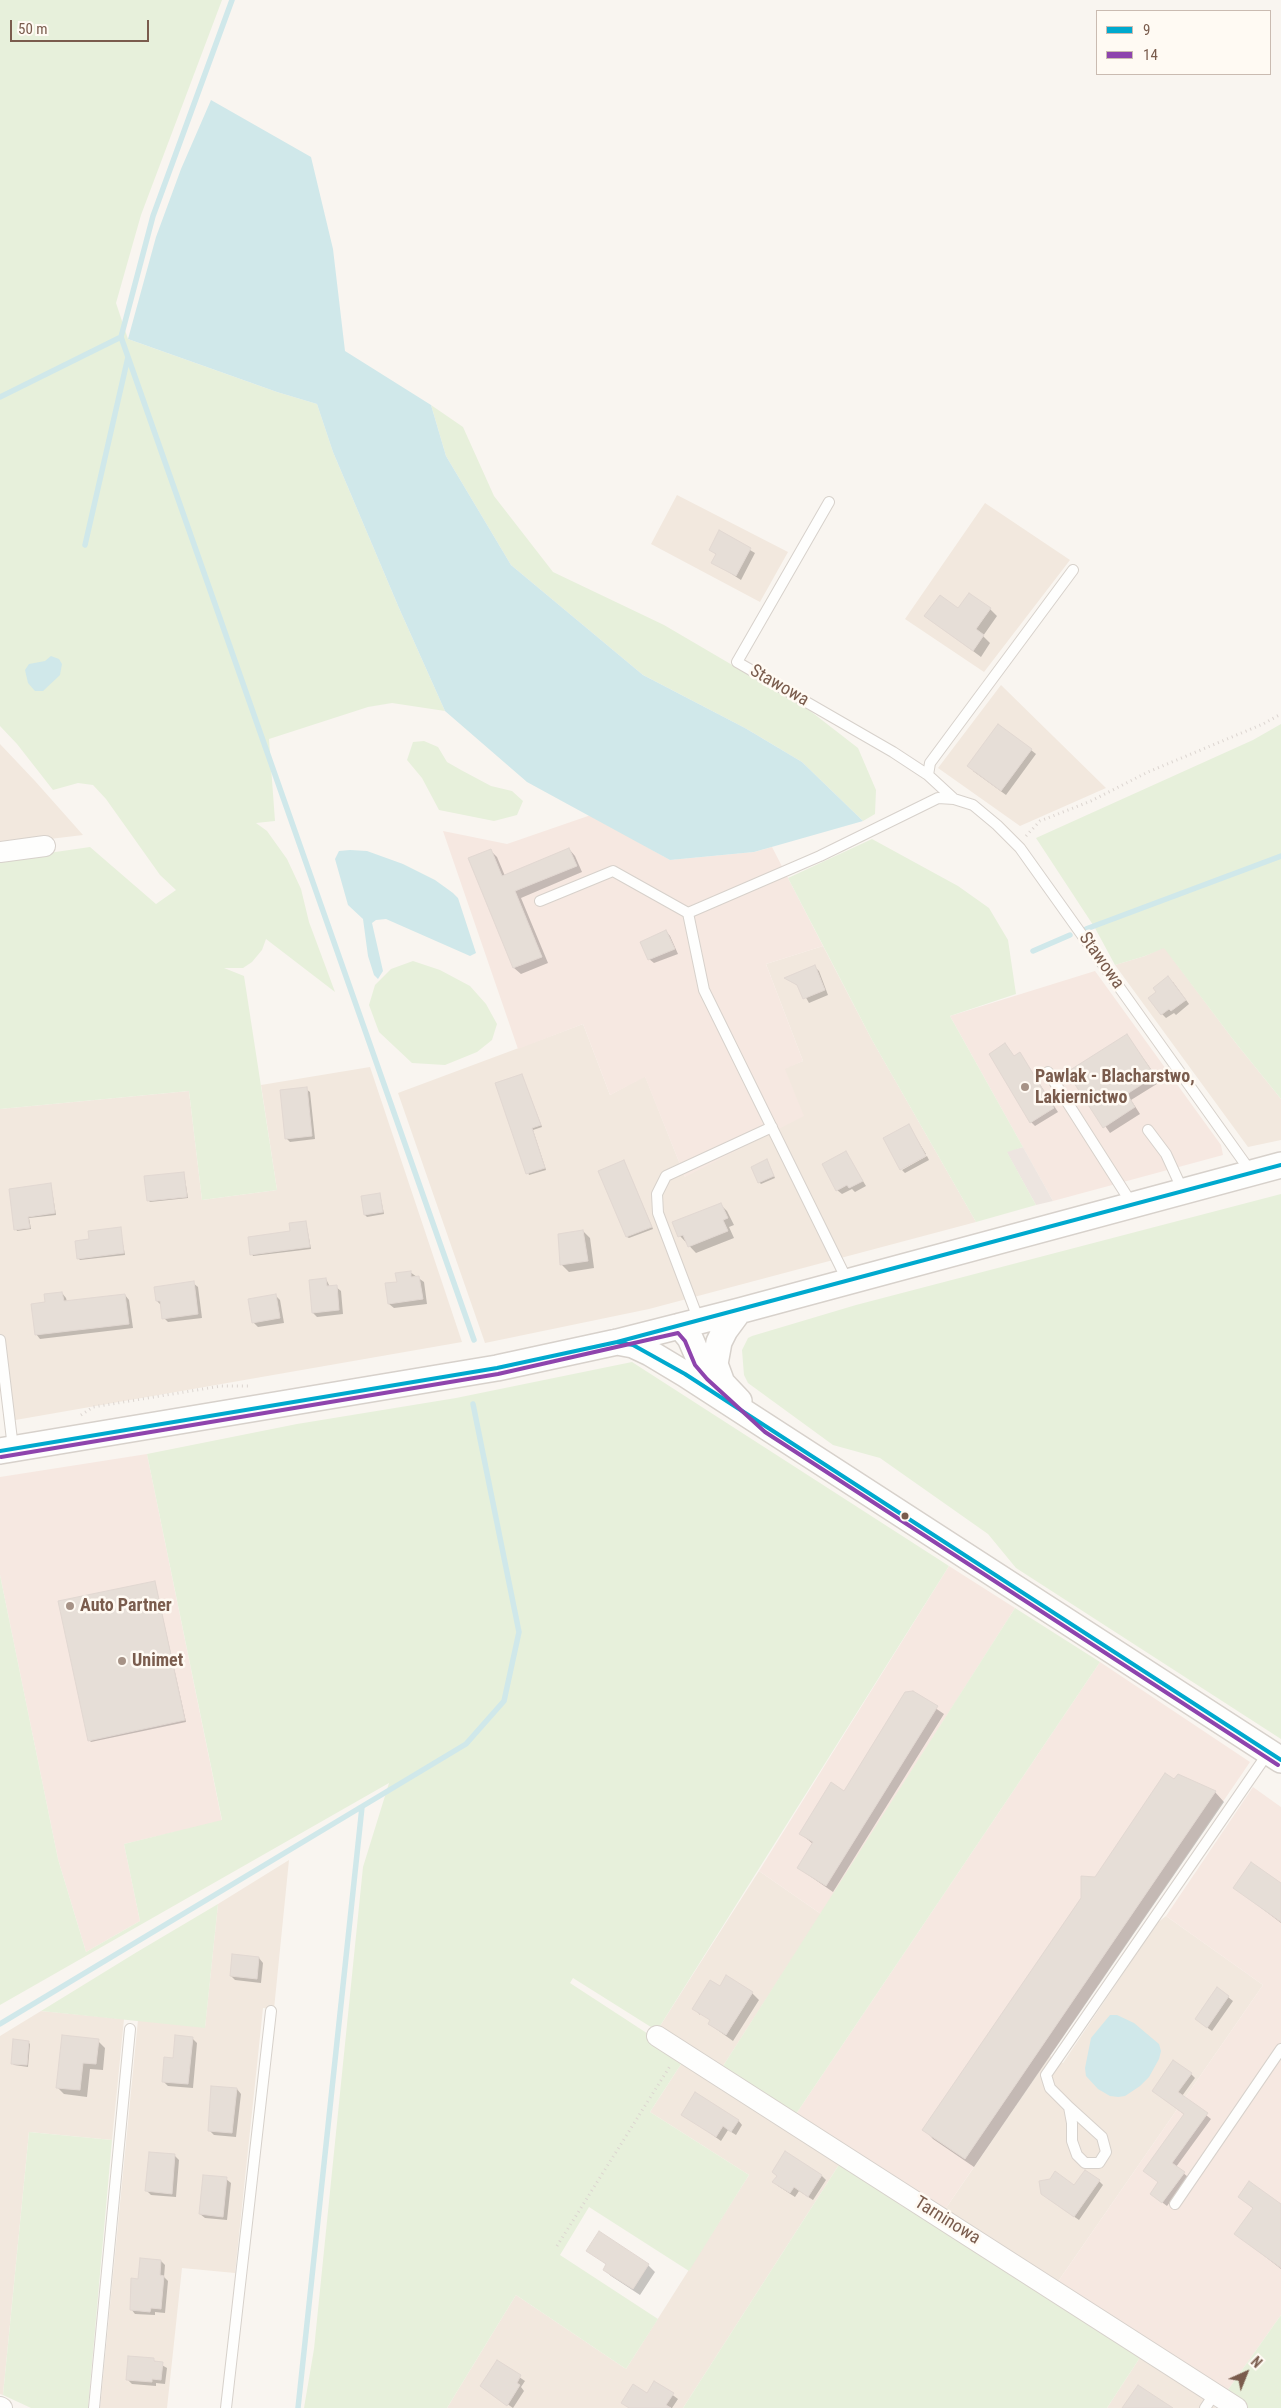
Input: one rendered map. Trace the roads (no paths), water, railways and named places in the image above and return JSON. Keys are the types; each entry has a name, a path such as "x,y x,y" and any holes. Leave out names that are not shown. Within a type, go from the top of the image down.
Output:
{"street":[{"path":"0,852 45,846"},
{"path":"7,1450 497,1368 617,1342 848,1282 1281,1165"},
{"path":"722,1383 715,1364 716,1354 725,1330 739,1311"},
{"path":"690,1323 675,1338 674,1346 694,1379"},
{"path":"690,1323 690,1338 700,1360 734,1397 769,1427"},
{"path":"617,1342 650,1353 694,1379 1275,1756"},
{"name":"Tarninowa","path":"657,2036 1210,2400 1237,2408"}],"lane":[{"name":"Stawowa","path":"829,502 737,662 893,752 928,775 954,798 973,805 1020,848 1251,1172"},
{"path":"928,775 930,763 1074,570"},
{"path":"688,913 820,856 938,798 954,798"},
{"path":"540,901 613,871 688,913 704,990 848,1282"},
{"path":"1048,1072 1133,1205"},
{"path":"690,1323 658,1213 657,1194 666,1176 772,1127"},
{"path":"1148,1130 1166,1154 1183,1191"},
{"path":"0,1340 7,1450"},
{"path":"1069,2107 1072,2123 1072,2141 1077,2156 1085,2163 1099,2163 1106,2152 1102,2137 1050,2088 1046,2075 1275,1756"},
{"path":"226,2408 271,2011"},
{"path":"94,2408 130,2029"},
{"path":"1175,2204 1281,2049"}],"water":[{"path":"211,100 311,157 333,249 345,351 431,405 446,456 511,565 643,675 745,728 802,762 863,821 754,852 670,860 527,782 445,711 333,452 317,404 277,392 128,339 156,237 181,169"},
{"path":"51,656 59,659 62,664 60,675 43,691 35,691 28,683 25,670 29,664 45,661"},
{"path":"339,851 367,851 403,864 435,880 453,893 458,898 476,953 470,956 386,919 376,920 372,923 383,971 378,979 374,975 368,956 363,919 348,905 335,859"},
{"path":"1110,2015 1117,2015 1134,2023 1159,2044 1161,2051 1159,2059 1149,2077 1125,2096 1118,2097 1110,2096 1098,2089 1086,2076 1085,2068 1091,2038"}],"waterway":[{"path":"232,0 153,216 121,337 474,1340"},
{"path":"0,397 121,337"},
{"path":"85,545 128,357"},
{"path":"1086,929 1281,856"},
{"path":"1033,951 1070,935"},
{"path":"0,2024 466,1744 504,1701 519,1632 473,1404"},
{"path":"298,2408 362,1807"}],"place":[{"name":"Pawlak - Blacharstwo, Lakiernictwo","path":"1025,1087"},
{"name":"Auto Partner","path":"70,1606"},
{"name":"Unimet","path":"122,1661"}]}
